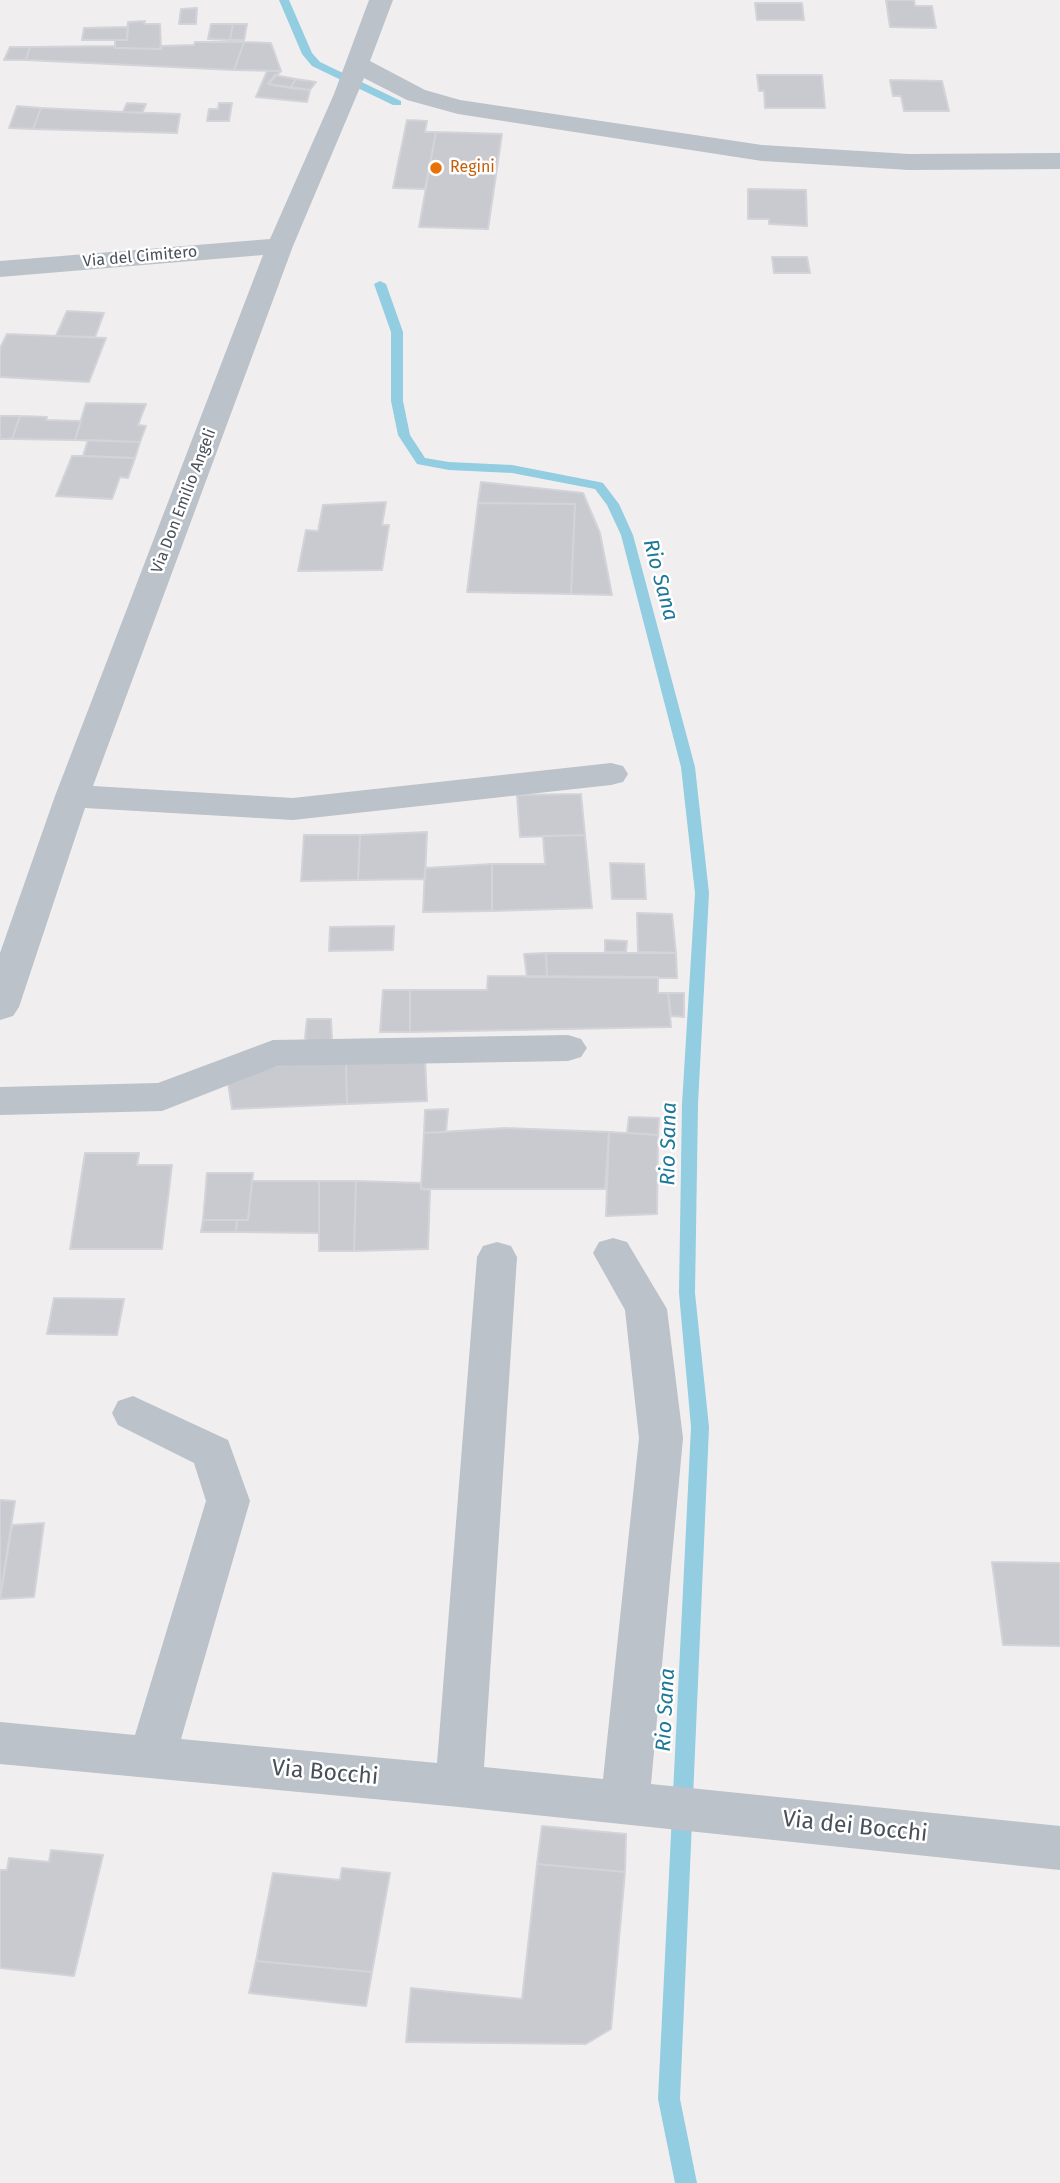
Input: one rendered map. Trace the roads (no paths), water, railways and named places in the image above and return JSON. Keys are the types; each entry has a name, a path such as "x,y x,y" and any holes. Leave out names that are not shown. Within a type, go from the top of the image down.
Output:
{"street":[{"name":"Via Don Emilio Angeli","path":"0,1007 72,796 280,246 382,0"},
{"path":"352,76 458,107 762,153 909,162 1060,161"},
{"name":"Via del Cimitero","path":"0,270 280,246"},
{"path":"72,796 293,809 611,774"},
{"path":"0,1101 162,1097 272,1053 568,1048"},
{"path":"613,1253 646,1308 661,1438 638,1806"},
{"path":"459,1786 496,1257"},
{"path":"133,1413 213,1452 228,1501 152,1757"},
{"name":"Via Bocchi","path":"0,1744 459,1786 638,1806"},
{"name":"Via dei Bocchi","path":"638,1806 1060,1848"}],"waterway":[{"name":"Rio Sana","path":"284,0 307,54 316,64 397,103"},
{"name":"Rio Sana","path":"380,284 397,332 397,401 404,435 421,461 449,466 512,469 599,486 613,504 627,535 688,767 702,893 690,1104 687,1293 700,1427 669,2099 686,2183"}],"place":[{"name":"Regini","path":"436,168"}]}
